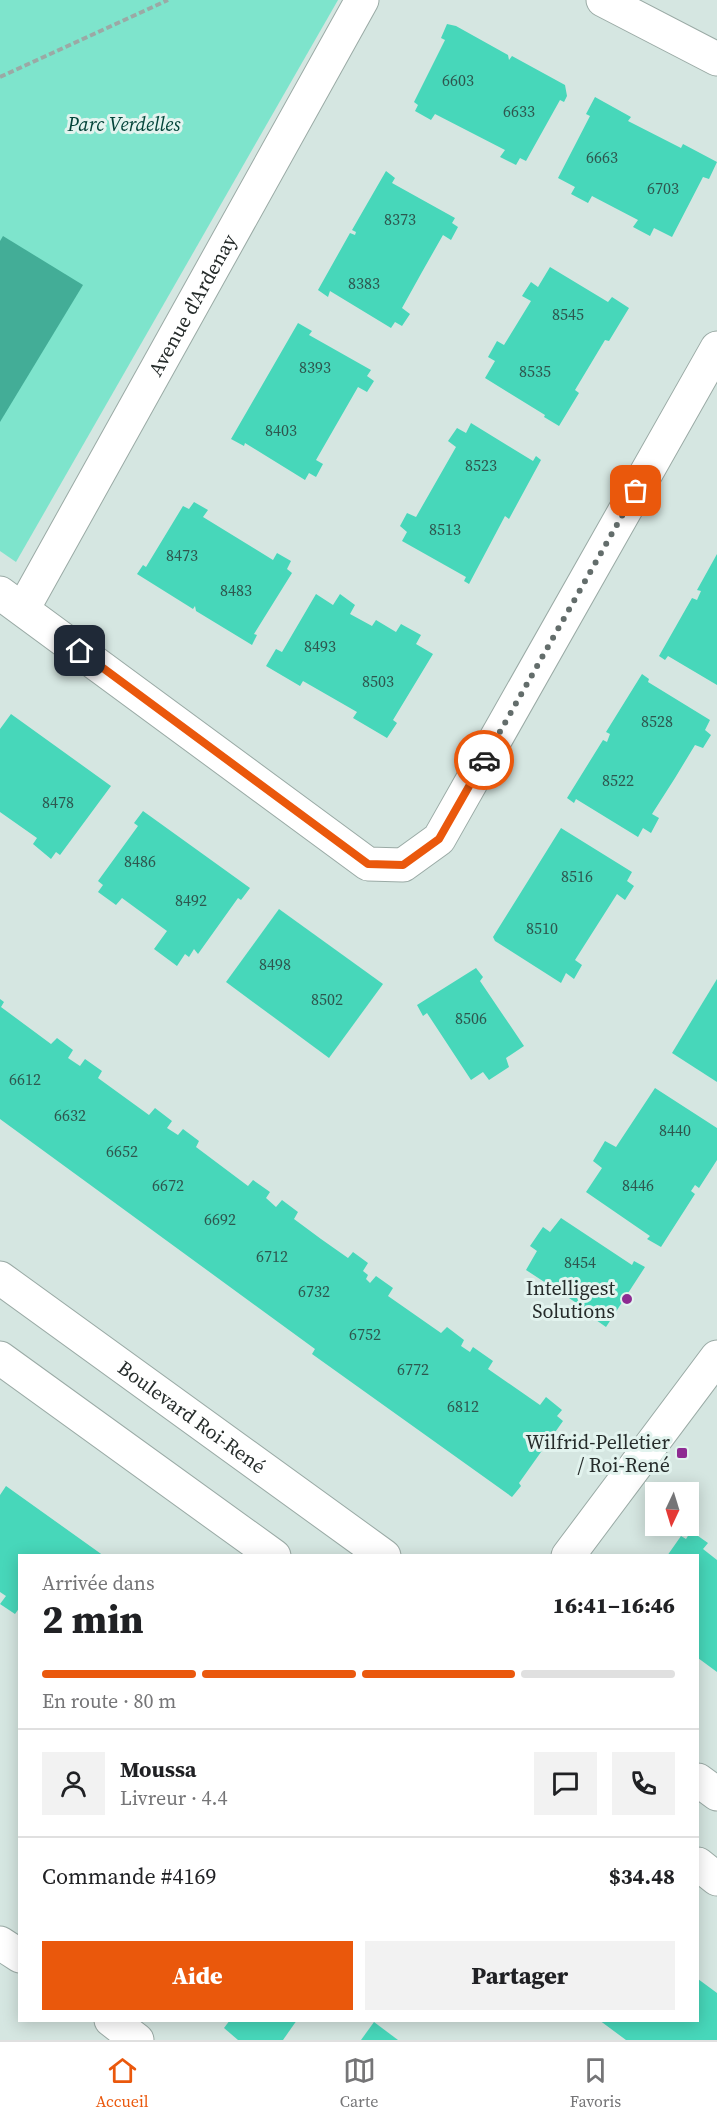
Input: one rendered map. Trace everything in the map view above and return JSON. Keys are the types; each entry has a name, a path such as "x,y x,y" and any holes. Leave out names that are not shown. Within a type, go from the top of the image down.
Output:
{"street":[{"name":"Avenue d'Ardenay","path":"11,601 362,0"},
{"path":"603,0 717,59"},
{"path":"11,601 368,864 403,865 439,839 717,348"},
{"name":"Boulevard Roi-René","path":"0,1278 381,1554"},
{"path":"0,1358 271,1554"},
{"path":"570,1554 717,1358"},
{"path":"699,1781 717,1794"},
{"path":"699,1865 717,1878"},
{"path":"0,1943 18,1955"},
{"path":"114,2022 137,2040"}],"path":[{"path":"0,77 168,0"}],"green space":[{"name":"Parc Verdelles","path":"0,0 338,0 16,562 0,551"}],"shaded area":[{"path":"3,236 83,285 0,422 0,241"}],"building":[{"path":"447,24 456,26 508,55 509,60 512,56 565,85 567,96 564,102 560,100 526,161 520,158 516,165 500,157 505,150 435,114 431,120 415,111 418,105 414,102 445,40 441,38"},
{"path":"595,97 631,117 628,121 681,148 683,144 717,162 709,179 703,177 672,237 654,228 650,236 633,227 638,220 592,196 588,203 571,194 575,187 558,178 590,116 586,114"},
{"path":"386,171 395,178 392,183 455,218 452,223 458,227 451,240 443,235 402,308 410,314 402,326 395,322 391,328 330,291 328,297 318,290 350,233 355,235 356,232 352,230"},
{"path":"550,267 608,302 612,297 629,308 609,341 605,340 575,390 579,393 559,426 485,378 495,361 488,357 497,341 504,345 531,301 522,296 531,282 538,287"},
{"path":"298,323 312,331 309,335 371,370 367,376 374,381 367,392 358,387 316,460 323,464 316,477 309,473 305,480 245,443 244,446 231,439"},
{"path":"471,423 533,461 536,456 541,460 509,519 505,516 469,584 464,581 466,577 402,541 407,532 400,526 407,513 416,517 456,447 448,441 457,428 466,433"},
{"path":"194,502 208,510 203,517 273,560 277,553 291,561 287,569 292,573 254,634 257,635 252,645 196,611 195,606 193,609 137,574 143,565 146,567 183,506 189,509"},
{"path":"717,554 717,685 668,656 665,660 659,656 692,598 697,600 701,591 697,590"},
{"path":"316,594 333,605 340,594 355,605 350,614 372,626 376,620 396,632 401,624 421,635 416,644 433,654 393,720 397,723 387,738 353,718 357,712 303,681 300,686 266,666 276,649 282,652"},
{"path":"642,674 649,679 648,682 710,720 705,730 711,735 703,748 695,745 652,814 659,818 651,833 643,828 638,837 576,799 574,803 567,798 603,740 607,742 610,734 606,732"},
{"path":"11,714 111,786 60,855 56,852 51,859 33,844 37,838 0,812 0,729"},
{"path":"143,811 250,888 241,900 238,898 198,954 194,949 189,957 185,954 177,966 154,949 167,931 122,898 116,905 98,892 103,885 98,881 138,826 134,823"},
{"path":"561,828 632,872 627,881 634,886 625,900 617,894 575,960 582,965 574,979 566,973 561,983 495,941 493,937"},
{"path":"279,909 383,984 329,1058 226,982"},
{"path":"476,968 483,977 480,981 524,1046 506,1058 509,1067 489,1080 483,1072 471,1080 427,1013 423,1016 417,1005"},
{"path":"717,979 717,1082 672,1053"},
{"path":"0,999 4,1002 1,1007 51,1044 57,1038 73,1050 68,1058 80,1066 85,1059 102,1071 98,1078 149,1115 155,1108 172,1121 167,1128 178,1135 183,1129 199,1141 196,1147 248,1186 253,1180 270,1192 266,1198 276,1207 282,1200 298,1212 294,1219 321,1239 348,1258 353,1252 368,1263 363,1271 368,1275 366,1279 370,1283 376,1276 393,1288 388,1296 441,1333 447,1327 464,1340 461,1346 470,1352 473,1347 493,1361 488,1369 540,1405 546,1397 562,1410 557,1416 563,1421 519,1483 521,1486 512,1497 312,1354 315,1349 0,1119"},
{"path":"655,1088 717,1128 717,1160 699,1188 695,1185 691,1191 695,1194 661,1247 647,1239 650,1236 586,1192 602,1168 593,1161 605,1141 616,1147"},
{"path":"561,1218 632,1265 634,1261 645,1267 606,1327 596,1320 598,1317 526,1270 537,1251 530,1246 543,1227 550,1232"},
{"path":"6,1486 101,1554 18,1554 18,1610 15,1614 0,1604 6,1596 0,1592 0,1495"},
{"path":"681,1536 686,1539 688,1536 698,1536 708,1543 703,1549 717,1560 717,1672 699,1659 699,1554 668,1554"},
{"path":"699,1980 717,1993 717,2040 626,2040 602,2022 699,2022"},
{"path":"228,2022 296,2022 283,2040 238,2040 224,2028"},
{"path":"374,2022 398,2040 361,2040"}],"way so far":[{"path":"484,760 636,491"}],"place":[{"name":"Intelligest Solutions","path":"627,1299"},
{"name":"Wilfrid-Pelletier / Roi-René","path":"682,1453"}],"route":[{"path":"80,651 368,864 403,865 439,839 484,760"}]}
